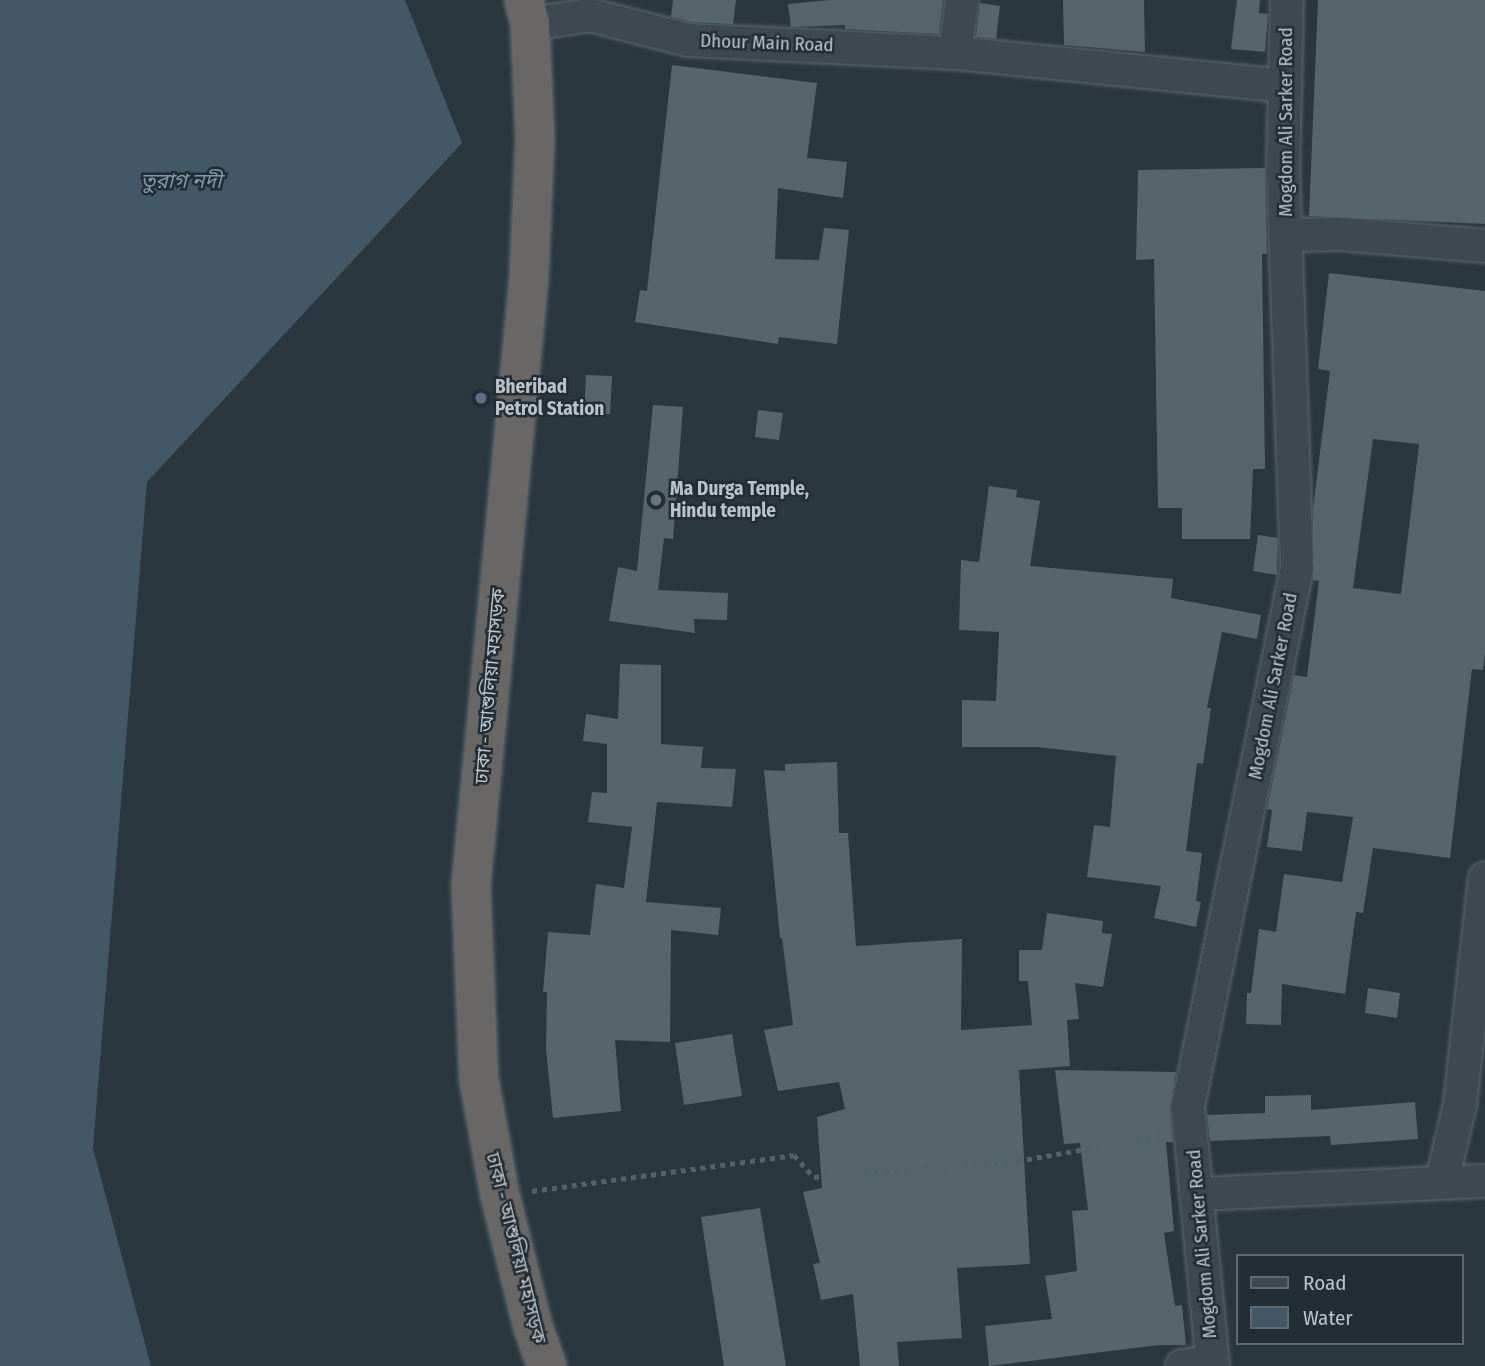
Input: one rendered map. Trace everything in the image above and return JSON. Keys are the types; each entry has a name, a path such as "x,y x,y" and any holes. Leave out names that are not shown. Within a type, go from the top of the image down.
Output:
{"highway":[{"name":"ঢাকা - আশুলিয়া মহাসড়ক","path":"527,12 535,137 529,277 471,885 479,1080 500,1195 533,1327 547,1366"}],"street":[{"path":"955,52 962,0"},
{"name":"Mogdom Ali Sarker Road","path":"1202,1365 1199,1194 1188,1107 1297,568 1285,234 1287,0"},
{"name":"Dhour Main Road","path":"527,12 590,15 688,40 955,52 1285,86"},
{"path":"1285,234 1342,234 1485,246"},
{"path":"1441,1181 1460,1104 1485,878"},
{"path":"1199,1194 1485,1181"}],"path":[{"path":"500,1195 793,1155 814,1177 1017,1161 1191,1131"}],"water":[{"name":"তুরাগ নদী","path":"0,0 405,0 462,143 147,482 93,1148 151,1366 0,1366"}],"building":[{"path":"673,0 736,0 733,24 691,22 671,17"},
{"path":"830,0 943,0 939,34 845,29 845,25 791,27 788,4"},
{"path":"1063,0 1144,0 1145,52 1064,45"},
{"path":"1237,0 1260,0 1259,13 1268,14 1265,52 1231,49"},
{"path":"1318,0 1485,0 1485,224 1309,216"},
{"path":"980,3 1000,6 996,39 976,37"},
{"path":"672,65 817,83 807,158 847,162 843,198 778,188 775,259 819,260 824,228 849,230 837,344 779,337 778,344 635,322 640,290 647,291"},
{"path":"1265,168 1267,254 1262,254 1265,469 1253,469 1250,539 1182,539 1182,508 1158,508 1154,259 1136,260 1138,170"},
{"path":"1329,273 1485,291 1485,652 1483,670 1472,669 1450,858 1373,848 1363,913 1356,912 1345,994 1282,984 1281,1025 1246,1024 1247,993 1251,993 1259,929 1276,932 1284,874 1342,882 1353,817 1307,812 1302,851 1267,847 1272,810 1267,809 1294,675 1307,677 1319,581 1313,580 1313,509 1330,371 1318,369","holes":["1373,439 1419,444 1401,594 1353,588"]},
{"path":"586,375 612,376 610,414 584,413"},
{"path":"653,405 683,407 673,539 664,538 658,590 728,593 727,620 694,619 695,633 609,621 618,567 637,571"},
{"path":"758,410 783,413 779,440 755,437"},
{"path":"989,486 1017,490 1016,497 1040,501 1030,566 1173,579 1171,598 1261,615 1257,639 1222,632 1207,708 1211,708 1203,764 1197,763 1186,851 1202,853 1196,901 1201,902 1196,927 1154,918 1161,886 1087,877 1094,825 1110,827 1116,756 1038,747 962,747 962,700 996,701 999,632 959,630 961,560 979,562"},
{"path":"1258,535 1278,538 1277,575 1253,571"},
{"path":"620,664 661,665 661,744 703,747 701,768 736,769 732,807 657,802 646,902 721,908 718,935 671,930 670,1042 615,1040 621,1111 553,1118 546,1050 547,992 543,992 548,932 590,935 596,884 624,888 632,827 588,822 592,792 607,793 607,744 583,741 586,714 618,719"},
{"path":"837,762 839,833 848,833 856,946 962,939 961,1030 1032,1025 1028,981 1019,981 1019,950 1042,950 1047,913 1103,921 1102,933 1112,934 1103,987 1075,983 1079,1019 1067,1020 1070,1066 1019,1070 1030,1264 957,1268 962,1338 897,1342 899,1366 860,1366 853,1294 821,1300 813,1264 820,1263 803,1192 822,1188 817,1117 845,1109 839,1082 778,1091 764,1030 793,1025 780,938 764,770 785,771 785,764"},
{"path":"1368,988 1400,993 1397,1018 1365,1013"},
{"path":"732,1034 742,1096 684,1105 675,1043"},
{"path":"1055,1070 1176,1072 1170,1108 1173,1142 1166,1142 1174,1231 1164,1233 1175,1306 1182,1305 1186,1345 1159,1345 989,1366 985,1326 1052,1319 1045,1276 1077,1271 1072,1211 1088,1210 1080,1143 1064,1144"},
{"path":"1311,1095 1311,1110 1415,1102 1418,1139 1331,1145 1330,1136 1210,1141 1207,1115 1265,1113 1265,1096"},
{"path":"760,1208 786,1366 724,1366 701,1217"}],"place":[{"name":"Bheribad Petrol Station","path":"481,398"},
{"name":"Ma Durga Temple, Hindu temple","path":"656,500"}]}
